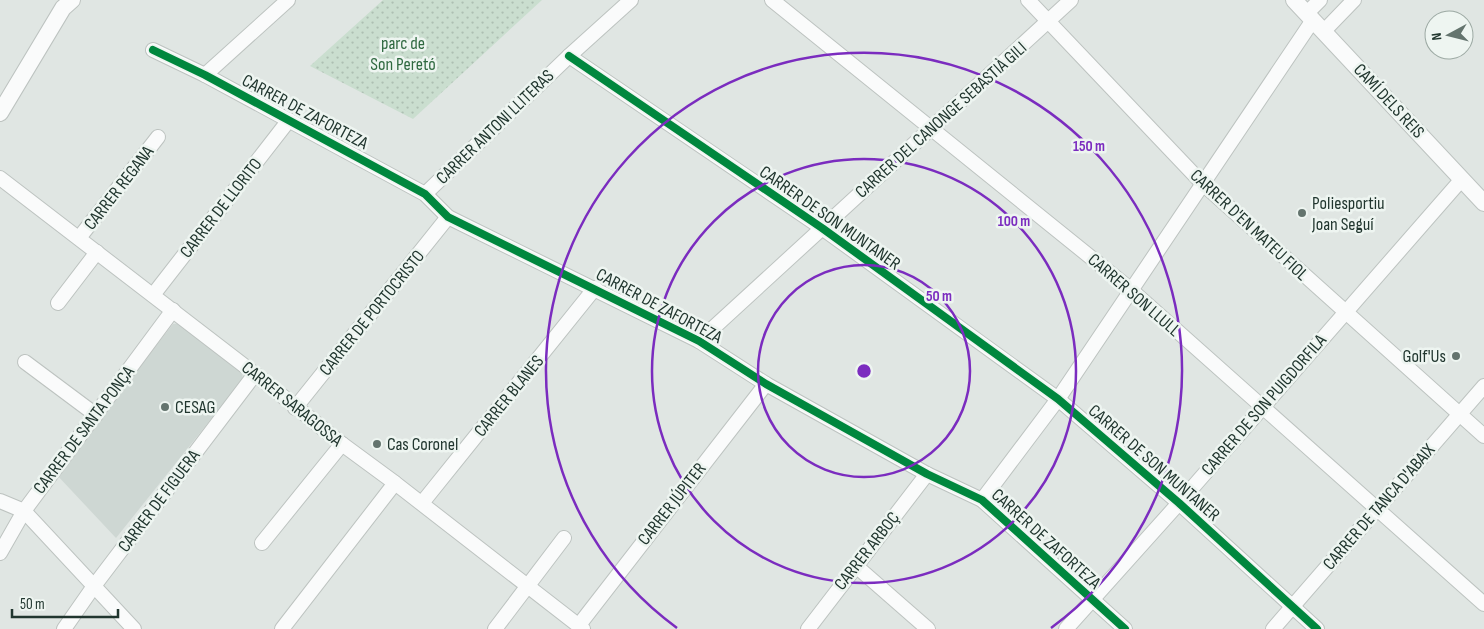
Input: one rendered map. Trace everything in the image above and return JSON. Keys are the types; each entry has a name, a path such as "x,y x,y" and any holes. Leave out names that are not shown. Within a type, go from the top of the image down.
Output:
{"street":[{"path":"0,113 63,8 72,0"},
{"path":"204,75 288,0"},
{"name":"CARRER ANTONI LLITERAS","path":"425,194 569,56 632,0"},
{"name":"CARRER SON LLULL","path":"772,0 1130,290 1484,604"},
{"name":"CARRER D'EN MATEU FIOL","path":"1028,0 1202,183 1484,436"},
{"name":"CARRER DEL CANONGE SEBASTIÀ GILI","path":"699,341 1071,0"},
{"name":"CAMÍ DELS REIS","path":"1294,0 1484,202"},
{"path":"982,500 1058,399 1202,183 1314,21 1320,0"},
{"path":"1314,21 1354,0"},
{"name":"CARRER DE ZAFORTEZA","path":"153,50 290,120 425,194 448,217 699,341 766,384 927,474 982,500 1124,629"},
{"name":"CARRER DE SON MUNTANER","path":"569,56 822,228 1058,399 1179,503 1317,629"},
{"name":"CARRER DE LLORITO","path":"153,295 290,120"},
{"name":"CARRER REGANA","path":"79,238 158,138"},
{"name":"CARRER SARAGOSSA","path":"0,178 173,310 295,408 396,483 581,627"},
{"name":"CARRER DE SON PUIGDORFILA","path":"1066,629 1179,503 1462,179"},
{"name":"CARRER DE PORTOCRISTO","path":"295,408 448,217"},
{"path":"58,302 97,252"},
{"name":"CARRER BLANES","path":"422,503 595,288"},
{"name":"CARRER DE SANTA PONÇA","path":"0,553 24,511 173,310"},
{"path":"25,362 96,415"},
{"name":"CARRER DE FIGUERA","path":"64,629 94,586 255,374"},
{"name":"CARRER JÚPITER","path":"581,627 766,384"},
{"name":"CARRER DE TANCA D'ABAIX","path":"1274,629 1375,509 1484,386"},
{"path":"262,544 342,444"},
{"name":"CARRER ARBOÇ","path":"808,629 927,474"},
{"path":"282,629 396,483"},
{"path":"0,501 24,511 134,629"},
{"path":"495,629 564,538"},
{"path":"856,566 928,629"}],"shaded area":[{"name":"CESAG","path":"180,323 242,372 243,379 116,538 56,474 173,324"}],"green space":[{"name":"parc de Son Peretó","path":"383,0 542,0 413,119 310,66"}],"cycle path":[{"path":"153,50 205,75 425,194 448,217 699,341 766,384 927,474 982,500 1125,629"},
{"path":"569,56 822,228 1058,399 1179,503 1317,629"}],"place":[{"name":"Poliesportiu Joan Seguí","path":"1302,213"},
{"name":"Golf'Us","path":"1456,356"},
{"name":"CESAG","path":"165,407"},
{"name":"Cas Coronel","path":"377,444"}]}
